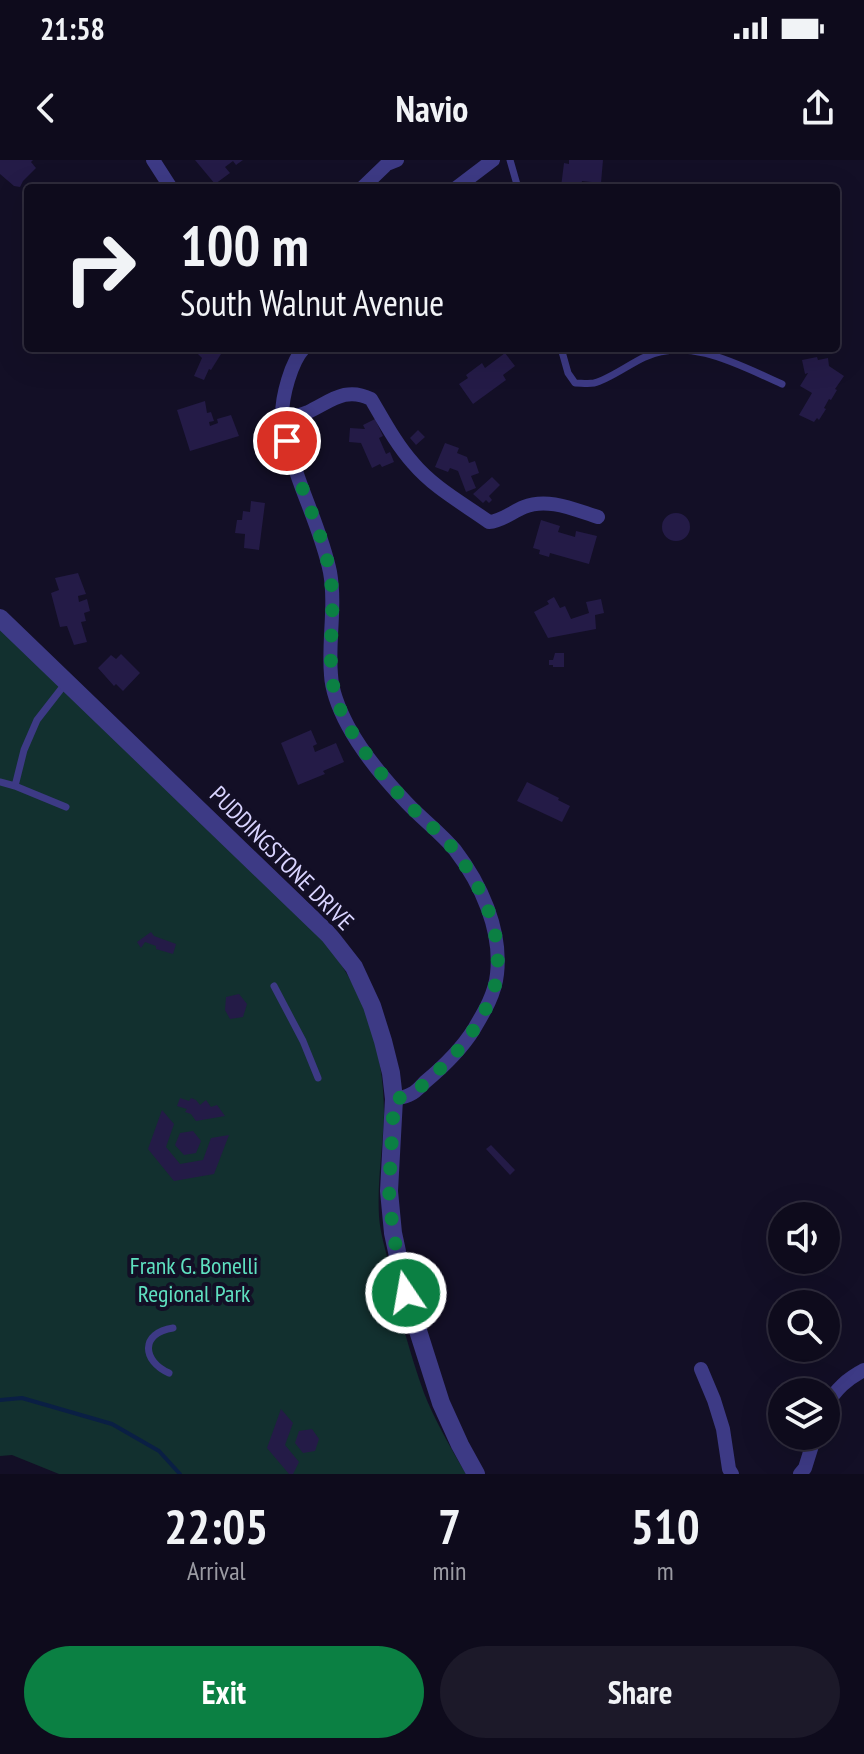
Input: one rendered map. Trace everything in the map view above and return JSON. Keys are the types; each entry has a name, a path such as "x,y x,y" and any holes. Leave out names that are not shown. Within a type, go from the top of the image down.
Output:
{"street":[{"path":"153,160 168,184"},
{"path":"366,184 387,164 397,160"},
{"path":"461,184 489,161"},
{"path":"296,352 282,418 291,457 330,574 330,675 340,710 368,755 406,802 454,849 473,877 489,910 496,944 497,975 489,1003 471,1033 448,1062 412,1094 394,1099"},
{"path":"282,418 308,412 340,396 366,396 414,465 442,490 489,522 539,503 554,504 598,517"},
{"name":"PUDDINGSTONE DRIVE","path":"0,618 329,935 354,967 372,1006 391,1073 394,1099 389,1191 393,1233 406,1293 441,1403 476,1474"},
{"path":"701,1369 719,1415 732,1474"},
{"path":"840,1386 864,1370"},
{"path":"800,1474 811,1450"}],"lane":[{"path":"510,160 517,184"},
{"path":"562,352 568,373 575,383 596,383 657,352"},
{"path":"692,352 734,362 782,384"},
{"path":"15,786 24,750 37,720 66,683"},
{"path":"0,782 66,807"},
{"path":"274,986 303,1041 318,1078"},
{"path":"169,1373 156,1366 149,1346 153,1336 162,1329 173,1328"}],"green space":[{"name":"Frank G. Bonelli Regional Park","path":"0,624 322,939 349,977 368,1020 380,1066 384,1113 379,1216 396,1296 424,1393 466,1474 59,1474 12,1455 0,1456"}],"building":[{"path":"0,160 33,160 31,162 36,168 20,187 14,186 0,174"},
{"path":"195,160 243,160 236,165 233,161 225,167 230,173 215,184"},
{"path":"569,160 603,160 601,183 582,181 582,184 561,184 564,163 569,164"},
{"path":"196,352 221,354 204,380 194,376 202,358"},
{"path":"505,353 515,366 503,375 506,380 473,404 459,384 482,363 485,368"},
{"path":"817,357 818,360 828,358 829,366 844,376 819,420 817,418 814,422 799,415 812,393 800,386 808,373 805,374 802,360"},
{"path":"205,401 207,413 211,412 214,421 209,422 210,426 218,423 217,419 231,415 239,436 190,451 177,410"},
{"path":"375,419 383,436 379,438 386,454 390,452 394,462 372,468 361,443 349,442 350,428 365,429 363,425"},
{"path":"418,430 425,437 416,445 410,438"},
{"path":"445,443 459,448 457,453 467,457 469,463 475,461 479,473 471,476 476,488 466,492 458,471 450,468 448,472 435,467"},
{"path":"492,477 500,485 489,496 492,500 483,503 473,494"},
{"path":"251,501 265,503 259,550 244,548 245,534 235,533 237,520 242,520 243,511 250,512"},
{"path":"676,513 686,517 690,527 686,537 676,541 666,537 662,527 666,517"},
{"path":"541,520 560,526 558,532 575,537 576,531 597,536 589,564 550,553 549,557 539,554 540,550 533,548"},
{"path":"78,573 86,594 78,596 79,602 87,599 90,611 84,613 86,621 81,622 87,642 74,645 67,626 60,627 51,593 59,590 55,578"},
{"path":"554,597 560,608 565,606 571,619 589,613 586,602 601,599 604,613 595,615 596,629 548,638 534,612 549,604 547,601"},
{"path":"555,653 564,653 564,667 549,665"},
{"path":"121,654 140,673 123,691 116,684 114,686 98,668 111,655 116,659"},
{"path":"311,730 317,744 313,746 315,752 336,743 344,762 298,785 281,743"},
{"path":"527,782 570,806 562,822 517,801"},
{"path":"151,932 176,944 173,954 145,942 141,948 137,942"},
{"path":"239,994 247,1004 243,1017 230,1019 225,1010 226,997"},
{"path":"180,1098 189,1101 191,1098 200,1105 206,1100 211,1107 217,1105 225,1116 196,1121 185,1112 187,1109 177,1106"},
{"path":"162,1110 174,1124 166,1147 180,1164 203,1160 211,1138 229,1135 214,1174 174,1181 148,1149"},
{"path":"193,1131 201,1141 196,1153 184,1155 175,1145 180,1133"},
{"path":"491,1145 515,1170 510,1175 486,1149"},
{"path":"281,1409 293,1423 285,1445 299,1462 293,1474 289,1474 267,1448"},
{"path":"312,1429 319,1439 315,1451 303,1453 295,1443 299,1431"}],"waterway":[{"path":"0,1400 22,1398 112,1424 159,1451 180,1474"}],"route":[{"path":"287,441 330,574 330,675 340,710 368,755 406,802 454,849 473,877 489,910 496,944 497,975 489,1003 471,1033 448,1062 412,1094 394,1099 389,1191 393,1233 406,1293"}]}
